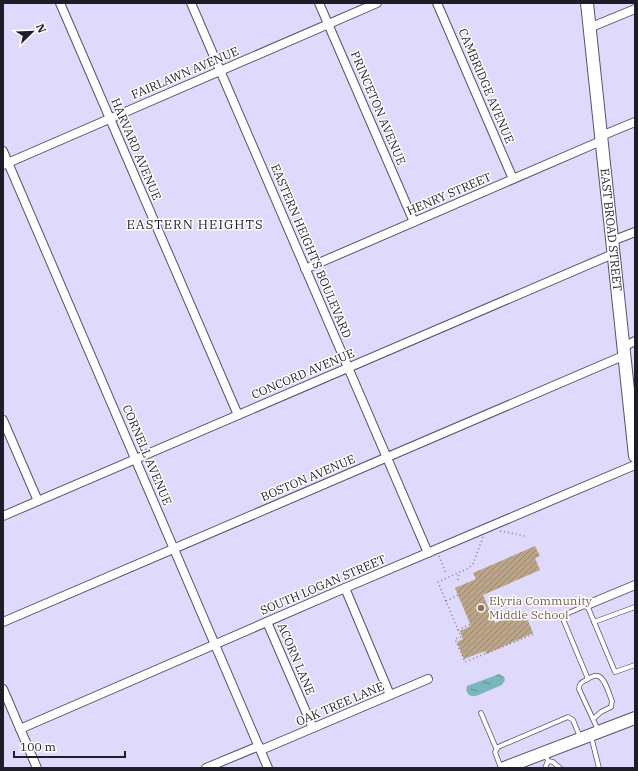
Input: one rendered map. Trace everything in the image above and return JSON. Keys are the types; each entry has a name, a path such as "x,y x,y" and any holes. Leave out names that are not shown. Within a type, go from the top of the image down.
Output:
{"street":[{"name":"HARVARD AVENUE","path":"60,3 238,415"},
{"name":"EASTERN HEIGHTS BOULEVARD","path":"190,3 428,553"},
{"name":"PRINCETON AVENUE","path":"319,3 414,222"},
{"name":"FAIRLAWN AVENUE","path":"5,164 376,3"},
{"name":"CAMBRIDGE AVENUE","path":"437,3 513,179"},
{"name":"EAST BROAD STREET","path":"587,3 635,456"},
{"path":"589,28 635,9"},
{"name":"HENRY STREET","path":"305,269 513,179 635,122"},
{"name":"CORNELL AVENUE","path":"3,151 5,164 136,459 268,768"},
{"name":"CONCORD AVENUE","path":"3,516 348,368 612,248 635,232"},
{"name":"BOSTON AVENUE","path":"3,622 386,458 623,351 635,342"},
{"path":"3,420 38,501"},
{"name":"SOUTH LOGAN STREET","path":"20,729 345,588 635,465"},
{"path":"586,605 635,585"},
{"path":"345,588 390,695"},
{"name":"ACORN LANE","path":"267,622 313,728"},
{"name":"OAK TREE LANE","path":"206,768 313,728 428,678"},
{"path":"3,689 37,768"},
{"path":"504,768 546,757 590,736 635,718"}],"lane":[{"path":"588,679 564,623 564,617 566,614 586,605 615,672 635,665"},
{"path":"594,622 635,607"},
{"path":"593,720 579,689 579,684 582,681 599,676 603,679 612,701 611,707 601,712 593,720 590,736 599,768"},
{"path":"481,713 496,748 495,752 501,768"},
{"path":"496,748 568,717 590,736"},
{"path":"545,768 546,757"},
{"path":"546,757 560,768"}],"path":[{"path":"498,531 525,536"},
{"path":"483,537 471,566 438,582 461,637 455,639 465,662 534,634"},
{"path":"439,556 446,573"},
{"path":"458,580 459,573"},
{"path":"446,600 458,595"},
{"path":"458,630 471,624"}],"water":[{"path":"499,674 504,677 505,680 502,685 476,696 471,696 467,693 467,686"}],"building":[{"path":"535,546 540,556 535,558 540,570 483,595 495,623 524,611 533,633 486,654 485,651 464,659 457,642 463,639 460,631 471,626 455,588 476,579 473,573"}],"place":[{"name":"Elyria Community Middle School","path":"481,608"}],"district":[{"name":"EASTERN HEIGHTS","path":"195,224"}]}
